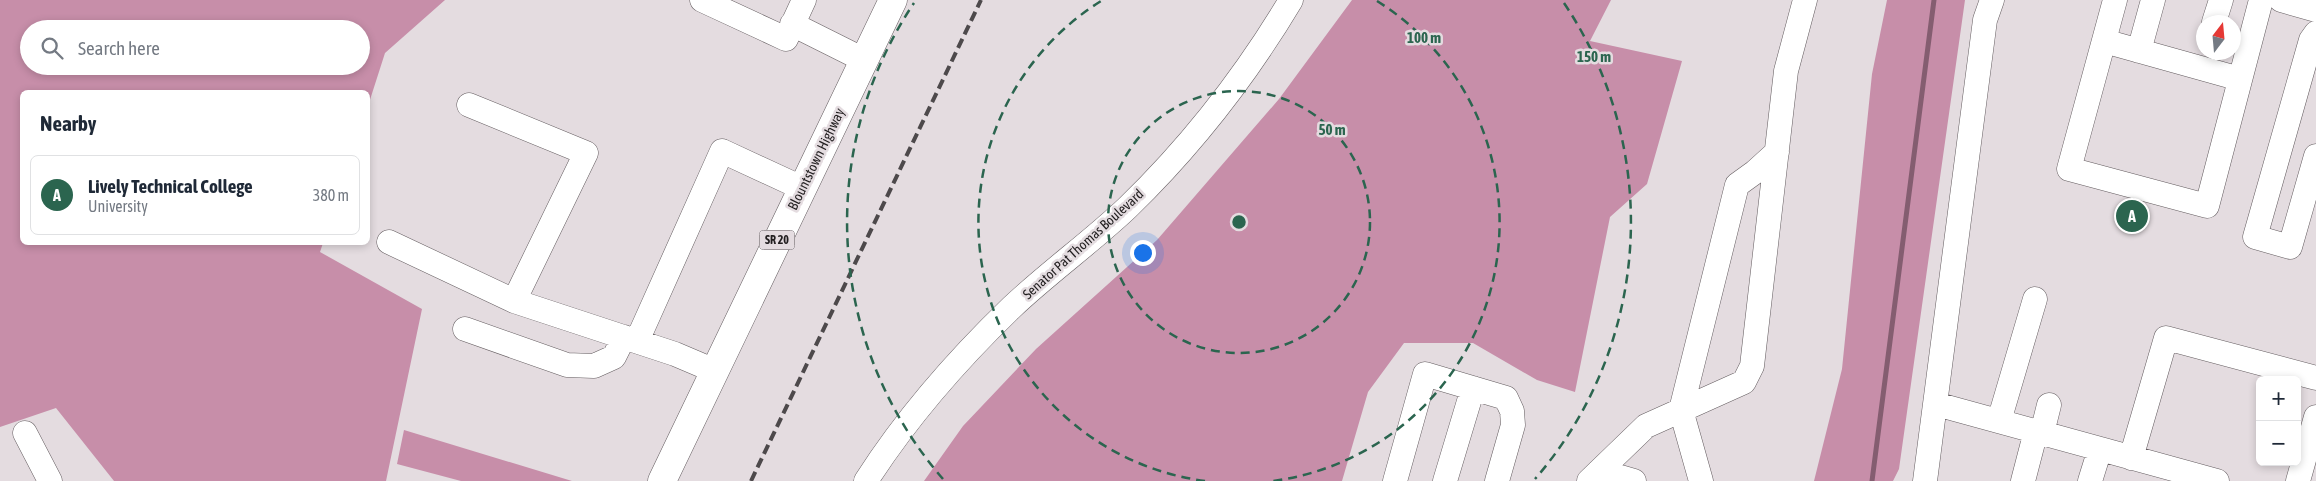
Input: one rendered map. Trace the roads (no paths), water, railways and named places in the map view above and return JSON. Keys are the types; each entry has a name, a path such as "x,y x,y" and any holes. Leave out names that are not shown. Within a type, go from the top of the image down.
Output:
{"main road":[{"name":"Blountstown Highway","path":"662,481 892,0"}],"street":[{"path":"702,0 786,39 804,0"},
{"name":"Senator Pat Thomas Boulevard","path":"866,481 888,447 954,366 1013,306 1126,208 1175,158 1215,113 1251,63 1291,0"},
{"path":"1595,476 1646,426 1744,382 1752,366 1786,71 1805,0"},
{"path":"1926,481 1985,20 1992,0"},
{"path":"2115,0 2069,169 2207,206 2261,0"},
{"path":"2139,51 2153,0"},
{"path":"2216,15 2221,0"},
{"path":"2281,0 2316,10"},
{"path":"792,24 864,60"},
{"path":"2316,34 2311,40 2255,237 2290,247 2316,156"},
{"path":"2104,41 2139,51 2196,59"},
{"path":"2204,60 2240,79"},
{"path":"469,105 586,153 514,301"},
{"path":"465,329 567,365 594,366 614,357 630,339 722,151 802,188"},
{"path":"1702,481 1681,410 1736,185 1755,172 1777,152"},
{"path":"1736,185 1772,195"},
{"path":"389,242 514,301 675,354 715,371"},
{"path":"1999,421 2035,299"},
{"path":"2142,467 2166,338 2316,378"},
{"path":"1395,481 1426,374 1506,398 1512,411 1513,425 1496,481"},
{"path":"1445,481 1472,388"},
{"path":"1936,404 2100,449 2142,467 2217,481"},
{"path":"2023,481 2050,405"},
{"path":"2298,481 2316,417"},
{"path":"24,434 50,481"},
{"path":"2090,481 2100,449"},
{"path":"1595,476 1634,481"}],"waterway":[{"path":"1872,481 1934,0"}],"railway":[{"path":"751,481 981,0"}],"place":[{"name":"Lively Technical College","path":"2132,216"}]}
